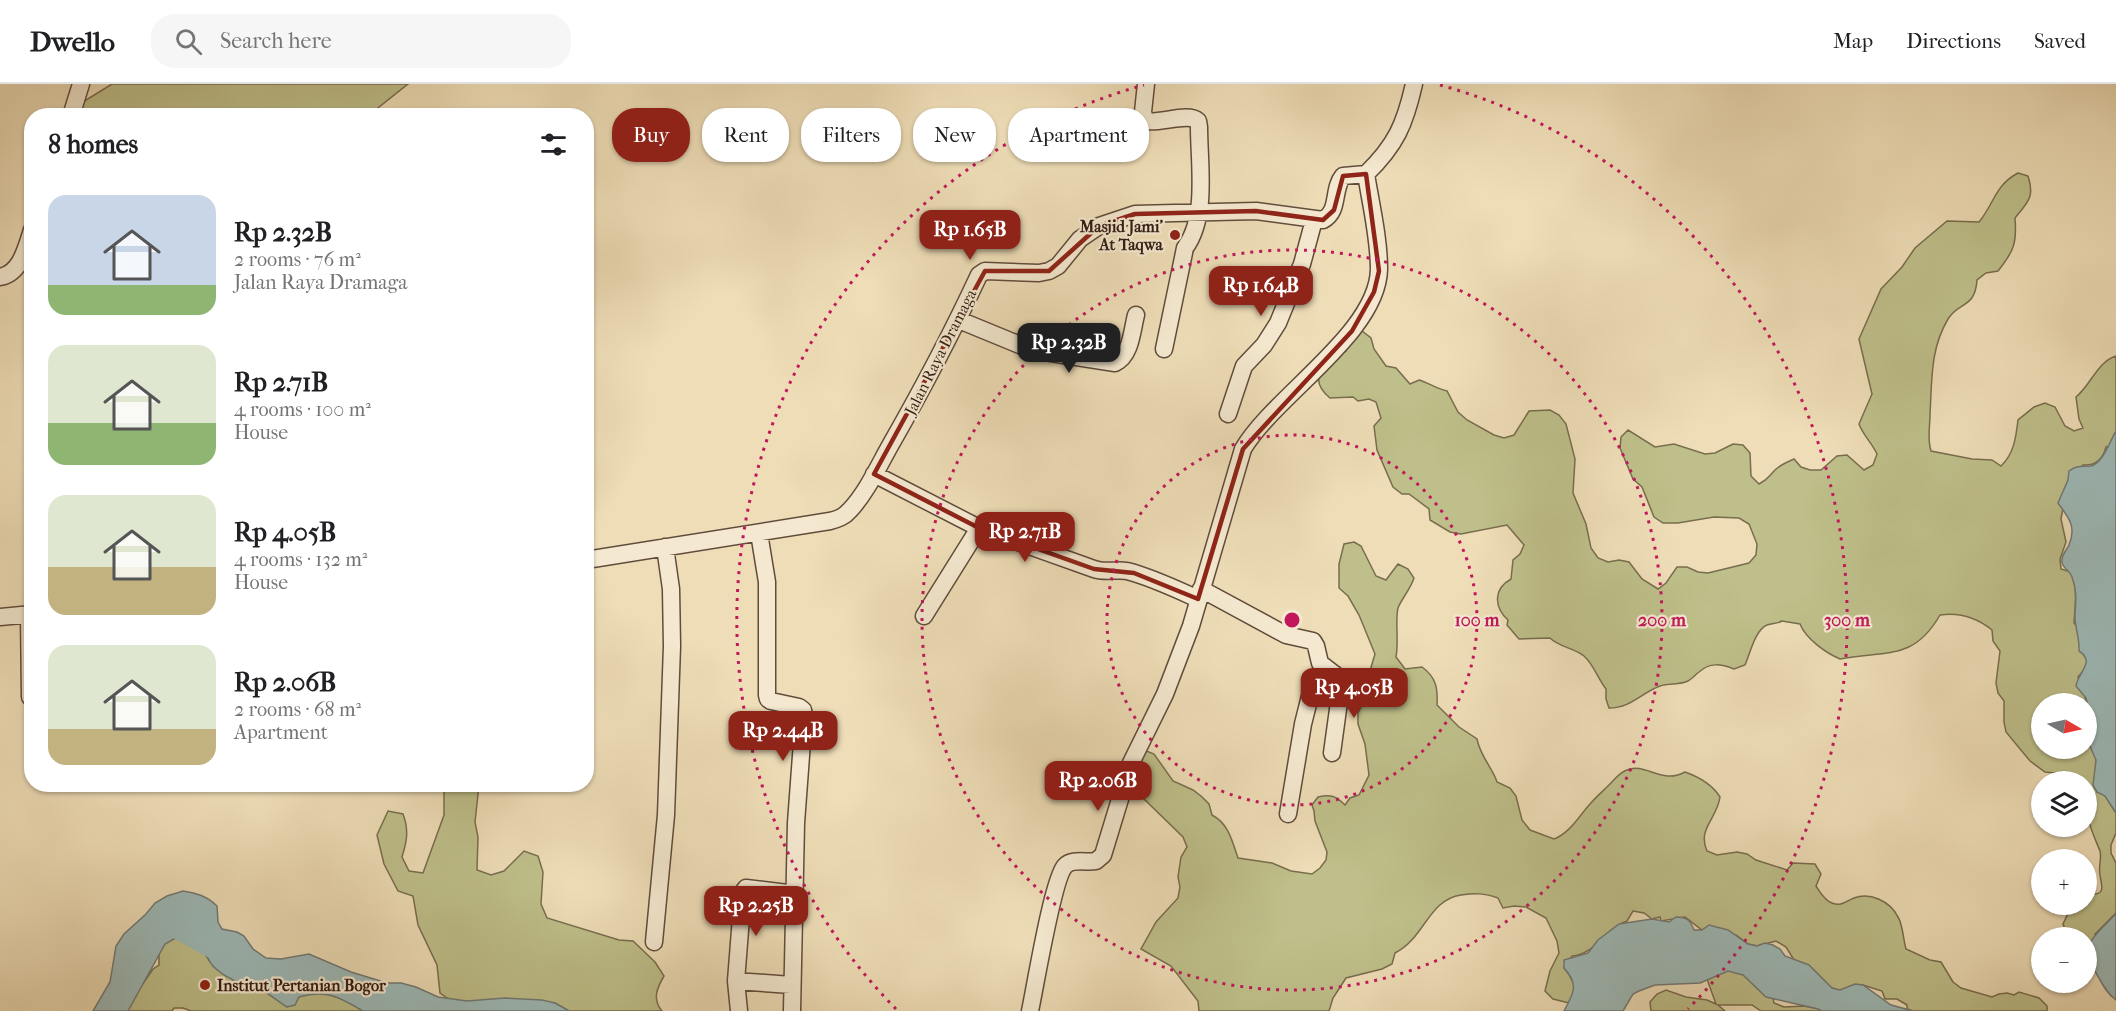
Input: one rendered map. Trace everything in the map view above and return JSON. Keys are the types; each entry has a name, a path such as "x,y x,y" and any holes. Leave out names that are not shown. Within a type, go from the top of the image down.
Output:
{"street":[{"path":"74,108 81,84"},
{"path":"1146,84 1143,112 1145,122 1158,123 1189,117 1198,121 1199,213 1193,239 1184,250 1164,349"},
{"path":"1228,414 1244,366 1264,345 1278,323 1302,264 1314,220 1329,217 1334,210 1340,180 1343,176 1366,174 1378,163 1401,130 1414,84"},
{"path":"1030,1011 1046,930 1060,875 1064,866 1071,862 1096,861 1103,855 1131,763 1179,659 1191,626 1243,449 1260,426 1352,331 1365,313 1374,292 1379,271 1366,174"},
{"name":"Jalan Raya Dramaga","path":"594,559 841,518 854,506 874,474 959,320 979,276 985,272 1039,273 1049,271 1058,266 1080,239 1099,225 1135,214 1256,211 1314,220"},
{"path":"0,277 9,274 21,261 24,253"},
{"path":"959,320 1032,350 1115,363 1120,361 1126,353 1136,315"},
{"path":"874,474 979,528 1105,572 1124,570 1176,589 1200,594 1286,636 1312,641 1316,646 1320,663 1342,680 1374,689"},
{"path":"924,616 979,528"},
{"path":"759,533 767,582 768,699 799,707 803,710 804,715 796,823 792,1011"},
{"path":"654,942 666,815 672,646 671,589 665,547"},
{"path":"0,616 24,614"},
{"path":"1332,753 1342,680"},
{"path":"1288,814 1310,696 1326,685 1342,680"},
{"path":"739,1011 736,981 743,892 746,888 796,894"},
{"path":"736,981 791,984"}],"highlighted area":[{"path":"1366,174 1379,271 1374,292 1352,331 1243,449 1198,599 1134,573 1094,569 979,528 874,474 985,271 1049,271 1099,226 1135,214 1256,211 1323,220 1334,210 1343,176"}],"green space":[{"path":"112,84 408,84 378,108 78,108 78,105"},
{"path":"2018,173 2028,176 2031,189 2029,199 2015,218 2015,240 2008,258 1998,271 1986,273 1977,280 1973,296 1952,313 1942,330 1933,365 1929,442 1931,451 1972,459 1992,460 2001,466 2012,451 2018,420 2034,407 2045,403 2055,407 2065,426 2074,431 2083,428 2079,419 2076,397 2099,368 2116,356 2116,445 2106,447 2098,461 2083,465 2068,480 2061,519 2066,542 2060,559 2061,569 2071,572 2075,585 2074,623 2082,632 2088,662 2078,677 2084,693 2031,693 2031,759 2096,759 2097,771 2044,771 2030,761 2006,732 2004,701 1998,693 1996,683 2000,651 1993,641 1992,630 1968,616 1954,614 1940,615 1930,630 1908,647 1884,654 1840,659 1817,645 1800,624 1782,621 1767,625 1759,632 1745,665 1734,669 1711,665 1688,681 1660,686 1624,706 1609,708 1606,689 1584,656 1550,638 1519,639 1507,625 1508,620 1498,604 1498,593 1511,579 1513,560 1520,554 1524,545 1507,525 1461,534 1450,532 1430,520 1429,509 1409,494 1402,494 1393,487 1377,450 1374,426 1381,418 1376,402 1369,399 1358,401 1353,397 1330,398 1319,384 1319,377 1325,365 1346,351 1352,331 1360,333 1362,331 1371,338 1374,349 1386,366 1396,368 1410,384 1419,380 1447,391 1458,412 1467,420 1494,435 1504,438 1514,435 1529,411 1550,410 1559,415 1566,424 1575,459 1573,493 1586,524 1591,548 1598,558 1608,562 1619,560 1629,562 1642,579 1658,589 1666,583 1677,567 1687,567 1708,573 1749,563 1756,555 1757,544 1749,524 1739,518 1714,517 1663,523 1654,517 1642,487 1633,479 1620,448 1621,437 1628,430 1655,447 1674,444 1705,454 1715,453 1733,444 1743,445 1750,453 1751,476 1759,484 1779,467 1794,459 1801,467 1810,470 1821,470 1837,456 1847,455 1864,470 1873,465 1877,454 1859,424 1872,394 1859,339 1881,289 1902,267 1915,248 1947,221 1979,222 2004,183"},
{"path":"1354,542 1361,546 1376,576 1386,580 1398,564 1408,569 1414,578 1398,608 1396,657 1405,669 1422,667 1430,675 1436,688 1437,705 1459,727 1477,739 1497,782 1510,788 1516,796 1522,820 1530,830 1554,839 1560,836 1570,828 1592,801 1622,772 1627,770 1634,768 1669,776 1685,772 1705,782 1720,797 1704,836 1707,851 1717,855 1737,852 1747,854 1756,860 1787,870 1793,863 1815,864 1821,874 1816,886 1827,900 1838,904 1866,896 1885,902 1900,920 1906,949 1930,960 1941,962 1953,982 1961,988 1992,997 2007,993 2014,995 2019,992 2039,998 2047,1006 2047,1011 1913,1011 1907,1009 1907,1005 1897,999 1885,999 1882,991 1863,985 1840,991 1832,988 1799,968 1786,947 1776,941 1757,946 1748,944 1736,935 1702,930 1685,917 1661,921 1660,917 1652,919 1644,913 1633,911 1627,921 1612,929 1594,946 1572,956 1564,968 1579,996 1569,1003 1553,999 1545,991 1550,971 1559,953 1557,941 1546,918 1526,907 1503,908 1498,898 1475,894 1450,898 1441,904 1413,938 1395,953 1392,964 1382,969 1346,978 1333,998 1329,1011 1199,1011 1198,1001 1171,966 1141,949 1156,922 1178,898 1181,857 1187,847 1183,837 1142,797 1131,777 1144,750 1154,754 1173,781 1193,790 1209,804 1212,815 1222,823 1229,834 1238,858 1272,863 1291,871 1312,874 1320,868 1326,860 1327,852 1315,821 1312,805 1318,797 1330,796 1345,805 1350,798 1359,795 1369,775 1365,744 1358,724 1358,713 1367,695 1369,674 1375,654 1359,615 1348,596 1339,588 1339,564 1344,544"},
{"path":"444,792 478,792 475,822 478,837 477,870 491,875 504,871 524,851 538,856 543,872 541,904 547,918 619,940 633,941 655,962 664,976 656,998 662,1011 569,1011 555,1003 453,1002 440,993 437,965 418,925 413,896 398,891 384,864 377,835 388,811 403,814 407,836 402,857 409,871 423,873 444,815"},
{"path":"2097,792 2105,795 2116,813 2116,833 2111,845 2111,853 2116,863 2116,913 2097,932 2097,927 2064,927 2063,924 2067,915 2097,915 2097,894 2102,889 2100,851 2094,837 2097,837"},
{"name":"Institut Pertanian Bogor","path":"179,936 196,942 214,967 242,985 250,988 264,986 319,988 329,995 346,1000 362,1011 191,1011 174,1008 172,1011 124,1011 153,969 159,965 159,945"},
{"path":"1732,965 1773,998 1774,1003 1784,1007 1804,1006 1832,1011 1761,1011 1752,1005 1718,1005 1725,1011 1651,1011 1650,1002 1657,994 1666,990 1716,1004 1707,979"},
{"path":"371,1008 388,1011 362,1011"}],"water":[{"path":"2116,431 2116,813 2105,796 2097,792 2097,771 2095,771 2097,759 2097,693 2082,693 2076,686 2085,667 2086,659 2079,651 2074,582 2062,562 2071,538 2072,527 2058,503 2068,480 2069,471 2077,467 2091,466 2103,456"},
{"path":"183,891 201,896 217,906 218,922 222,929 244,936 253,949 266,958 281,959 309,954 351,972 387,983 401,983 416,987 438,997 467,1001 505,998 542,1000 555,1003 569,1011 363,1011 340,998 325,994 299,997 295,1005 287,1007 263,991 234,981 218,971 210,962 197,933 179,936 165,944 128,1011 93,1011 110,982 116,946 124,934 155,903"},
{"path":"2116,913 2116,1000 2097,975 2097,933"},
{"path":"1676,917 1688,920 1694,930 1702,930 1709,925 1728,930 1748,944 1773,945 1785,956 1809,965 1832,988 1840,990 1855,984 1863,985 1891,1005 1913,1011 1822,1011 1766,997 1743,975 1728,971 1700,983 1655,985 1639,991 1633,994 1623,1011 1564,1011 1570,999 1573,984 1564,968 1564,960 1588,953 1598,940 1619,924 1652,919 1669,922"}],"waterway":[{"path":"163,920 219,951 230,954"}],"place":[{"name":"Masjid Jami' At Taqwa","path":"1175,235"},
{"name":"Institut Pertanian Bogor","path":"205,985"}]}
